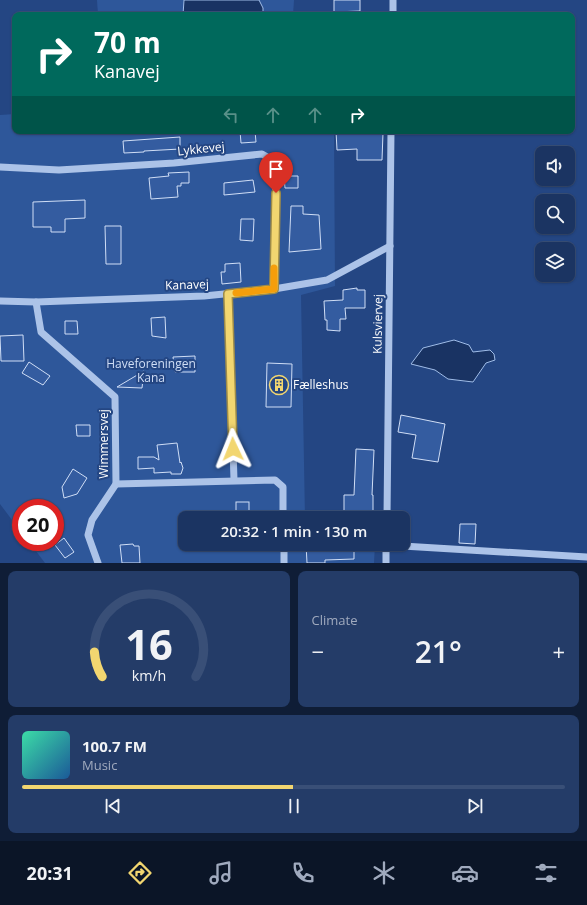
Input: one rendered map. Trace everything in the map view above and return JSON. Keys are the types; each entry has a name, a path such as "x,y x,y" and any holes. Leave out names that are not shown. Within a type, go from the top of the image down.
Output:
{"street":[{"path":"392,12 393,0"},
{"name":"Kulsviervej","path":"386,511 391,134"},
{"name":"Lykkevej","path":"0,167 67,170 174,164 262,154 276,162 274,289"},
{"name":"Kanavej","path":"0,301 36,302 228,294 274,289 327,280 390,246"},
{"path":"228,294 234,480"},
{"name":"Wimmersvej","path":"36,302 42,332 115,397 116,484 92,520 88,535 98,563"},
{"path":"116,484 275,480 283,487 283,511"},
{"path":"410,546 587,557"},
{"path":"284,551 284,563"},
{"path":"386,551 386,563"}],"green space":[{"path":"97,0 184,0 183,12 98,12"},
{"path":"259,0 294,0 293,12 263,12 263,8"},
{"name":"Haveforeningen Kana","path":"12,114 12,134 334,134 335,286 301,295 305,511 178,511 178,551 375,551 374,563 45,563 36,551 64,551 64,499 12,499 12,520 0,504 0,115"}],"shaded area":[{"path":"184,0 259,0 263,8 263,12 183,12"},
{"path":"454,340 469,345 473,352 490,350 494,354 495,360 486,363 473,382 448,379 435,370 411,364 423,348"}],"building":[{"path":"334,0 360,0 360,11 334,12"},
{"path":"240,134 255,134 256,142 241,143"},
{"path":"336,134 383,134 382,160 357,160 357,149 337,150"},
{"path":"180,137 180,149 124,153 123,141"},
{"path":"189,172 189,183 181,183 181,186 177,186 178,197 151,199 149,178 169,176 168,173"},
{"path":"284,176 298,176 298,188 285,188"},
{"path":"253,180 255,192 224,195 224,183"},
{"path":"85,200 85,218 65,219 65,232 51,232 51,227 33,227 33,202"},
{"path":"291,206 303,206 303,214 319,215 321,249 289,252"},
{"path":"241,219 254,219 253,241 240,240"},
{"path":"105,226 121,226 121,264 106,264"},
{"path":"240,263 241,282 222,284 221,272 225,272 225,264"},
{"path":"357,288 357,290 365,290 365,308 345,308 346,319 340,319 340,331 327,330 324,301 343,300 343,290"},
{"path":"165,317 166,338 152,336 151,318"},
{"path":"65,321 77,321 78,334 65,334"},
{"path":"23,335 24,361 1,361 0,336"},
{"path":"195,356 195,372 175,372 173,357"},
{"path":"29,362 50,376 43,385 22,373"},
{"name":"Fælleshus","path":"267,363 292,364 291,407 266,407"},
{"path":"144,371 142,388 117,387"},
{"path":"401,415 445,424 438,462 412,458 416,435 398,432"},
{"path":"76,425 90,425 90,436 77,436"},
{"path":"177,443 180,463 181,462 183,468 181,474 171,474 171,472 154,473 154,468 138,469 138,457 154,457 159,460 157,445"},
{"path":"356,449 374,450 372,495 373,511 344,511 344,495 354,495"},
{"path":"73,469 87,478 77,494 64,498 62,487"},
{"path":"236,502 249,502 249,511 236,511"},
{"path":"460,524 476,524 475,544 459,543"},
{"path":"64,538 74,552 65,558 60,551 64,551"},
{"path":"133,544 134,546 139,546 140,563 122,563 120,545"},
{"path":"306,551 354,551 354,559 325,560 325,563 307,563"}],"slow traffic":[{"path":"236,293 274,289 274,268"}],"place":[{"name":"Fælleshus","path":"279,385"}],"route":[{"path":"233,449 228,294 274,289 276,193"}]}
